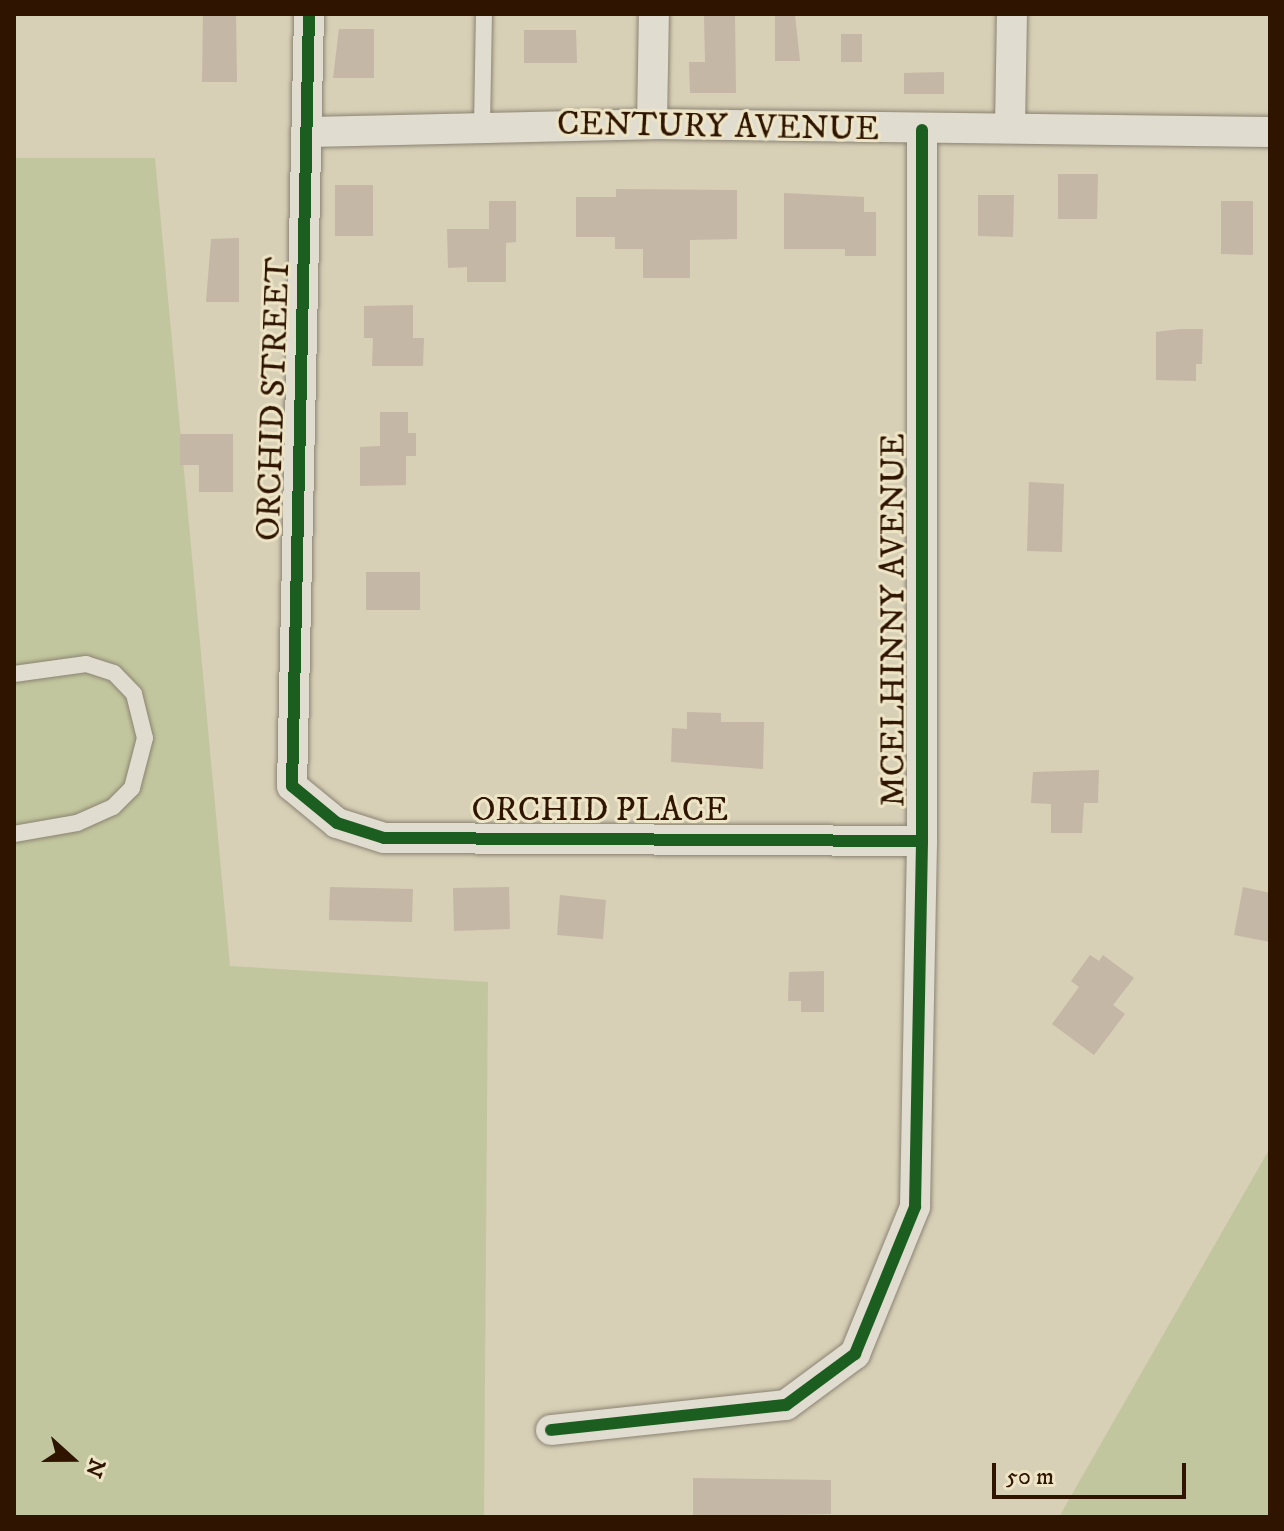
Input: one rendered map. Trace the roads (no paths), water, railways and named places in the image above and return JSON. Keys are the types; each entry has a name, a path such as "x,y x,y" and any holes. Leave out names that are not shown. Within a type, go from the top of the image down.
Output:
{"street":[{"name":"ORCHID STREET","path":"292,786 310,132 309,14"},
{"path":"652,124 654,14"},
{"path":"1010,127 1012,14"},
{"name":"CENTURY AVENUE","path":"310,132 652,124 922,130 1010,127 1270,132"},
{"name":"MCELHINNY AVENUE","path":"551,1430 786,1405 855,1354 915,1207 922,841 922,130"},
{"name":"ORCHID PLACE","path":"292,786 337,823 384,838 922,841"}],"lane":[{"path":"482,126 484,14"},
{"path":"14,674 86,664 114,673 134,694 145,738 132,788 113,807 77,823 14,834"}]}
